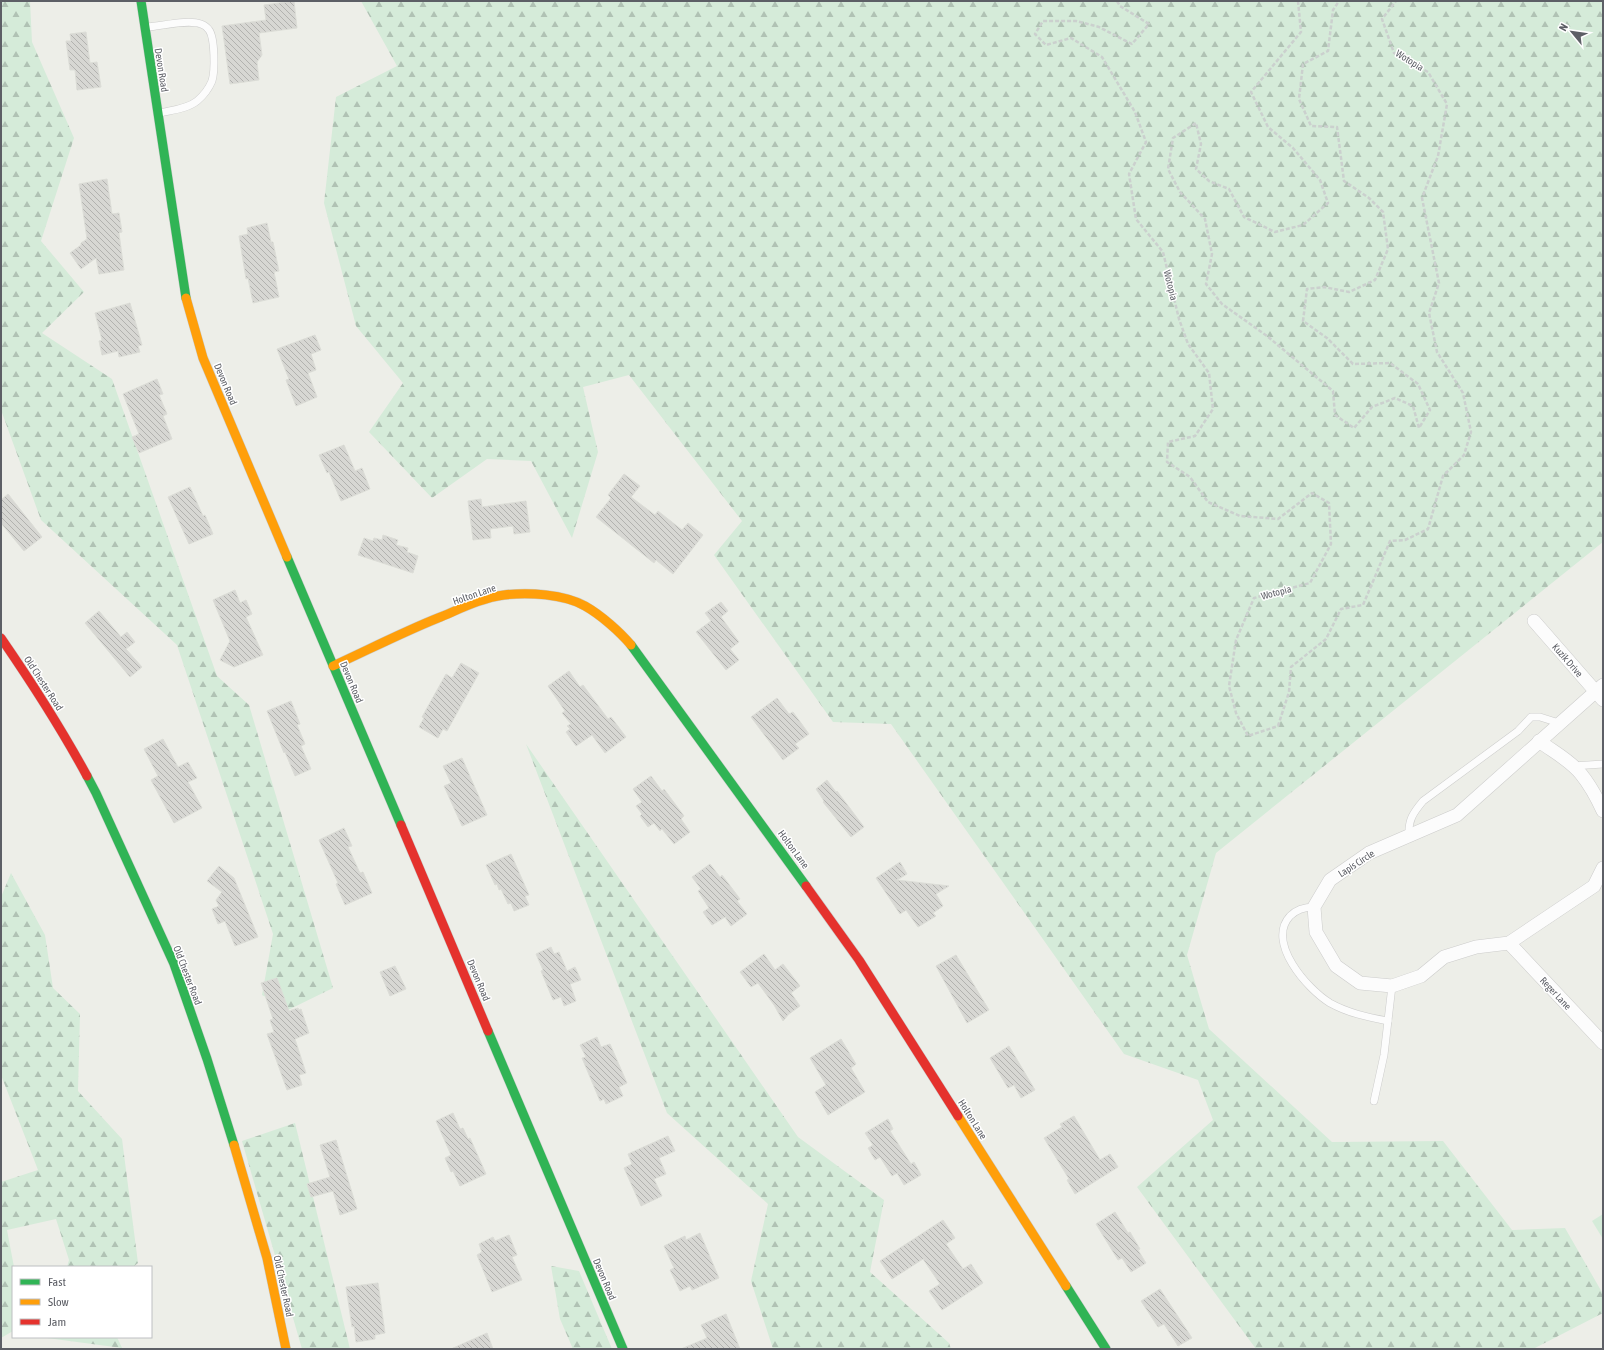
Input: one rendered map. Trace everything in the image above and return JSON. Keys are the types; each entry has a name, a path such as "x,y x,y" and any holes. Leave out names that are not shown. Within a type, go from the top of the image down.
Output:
{"street":[{"name":"Devon Road","path":"141,1 186,300 203,358 623,1349"},
{"name":"Holton Lane","path":"333,666 423,624 487,598 505,595 540,594 569,600 585,606 620,632 640,656 741,794 859,960 1106,1349"},
{"name":"Kuzik Drive","path":"1534,621 1601,692"},
{"name":"Old Chester Road","path":"1,638 32,683 65,736 96,793 174,964 207,1059 267,1258 286,1349"},
{"name":"Lapis Circle","path":"1314,907 1330,880 1369,853 1456,815 1559,724 1601,692"},
{"path":"1539,741 1580,773 1596,797 1603,811"},
{"path":"1314,907 1316,932 1336,966 1360,983 1392,986 1421,976 1444,957 1476,947 1509,943 1594,886 1603,868"},
{"name":"Reger Lane","path":"1509,943 1603,1043"}],"lane":[{"path":"144,28 193,22 203,25 209,30 214,56 215,63 212,81 197,101 184,108 157,113"},
{"path":"1409,836 1408,824 1413,813 1423,801 1518,731 1532,717 1540,717 1559,724"},
{"path":"1572,766 1603,764"},
{"path":"1314,907 1304,907 1294,912 1283,926 1281,936 1283,946 1291,961 1307,983 1329,1002 1357,1015 1388,1021"},
{"path":"1374,1100 1384,1056 1392,986"}],"path":[{"name":"Wotopia","path":"1117,1 1120,6 1149,24 1132,44 1099,27 1076,21 1043,21 1035,34 1046,45 1071,38 1102,57 1135,112 1146,142 1129,174 1136,219 1163,252 1179,319 1188,344 1209,373 1213,409 1195,436 1168,442 1167,462 1190,477 1208,502 1240,516 1278,519 1312,493 1329,503 1331,544 1310,583 1254,598 1236,640 1229,686 1236,713 1248,736 1278,726 1289,692 1291,667 1326,639 1341,609 1363,605 1390,541 1405,540 1428,529 1443,476 1464,455 1471,432 1463,393 1437,352 1429,313 1439,284 1422,198 1438,156 1447,104 1428,72 1394,53 1382,19 1396,1"},
{"path":"1298,1 1301,32 1251,92 1268,127 1293,148 1320,180 1328,203 1302,225 1275,232 1244,217 1229,189 1209,181 1196,169 1200,144 1196,123 1173,138 1168,169 1180,192 1205,219 1212,254 1206,284 1222,304 1266,336 1333,391 1335,415 1354,428 1372,406 1395,398 1413,406 1419,428 1430,410 1418,384 1390,363 1353,364 1327,338 1303,320 1306,289 1324,287 1349,292 1375,280 1388,249 1383,212 1369,198 1344,181 1337,127 1311,126 1299,99 1303,64 1328,51 1333,10 1340,1"}],"green space":[{"path":"1,1 30,1 32,42 74,138 41,241 84,292 42,333 112,379 217,676 249,705 333,988 288,1010 262,995 273,934 177,645 41,520 1,410"},
{"path":"361,1 1603,1 1603,542 1216,853 1187,955 1209,1029 1332,1142 1443,1141 1512,1230 1565,1228 1603,1294 1603,1313 1533,1349 1256,1349 1137,1187 1213,1120 1198,1080 1124,1054 891,724 833,722 714,555 742,521 629,375 583,387 598,452 572,538 531,461 487,459 432,498 369,432 403,383 356,326 324,203 336,97 397,66"},
{"path":"526,744 798,1137 884,1200 870,1272 949,1343 951,1349 773,1349 751,1281 768,1204 667,1113"},
{"path":"11,873 45,935 53,988 80,1014 78,1091 122,1139 138,1263 134,1266 67,1266 69,1260 56,1219 7,1230 14,1266 12,1266 12,1332 1,1338 1,1182 38,1170 1,1075 1,897"},
{"path":"295,1123 350,1349 302,1349 242,1141"},
{"path":"1603,1214 1603,1239 1592,1221"},
{"path":"551,1266 579,1271 612,1349 573,1349 560,1319"},
{"path":"47,1338 117,1338 122,1348"}],"building":[{"path":"294,1 297,28 259,33 262,55 257,62 259,80 230,84 222,26 266,20 264,5"},
{"path":"86,32 90,63 97,62 101,87 77,90 75,70 70,70 66,41 71,41 70,34"},
{"path":"107,179 112,214 119,213 122,232 119,233 124,270 99,274 96,258 81,269 70,253 87,239 79,184"},
{"path":"267,223 271,242 273,242 279,271 274,272 279,297 253,303 248,278 246,279 239,236 248,234 247,228"},
{"path":"130,303 142,345 138,346 140,352 119,357 118,351 102,355 99,341 102,340 95,313"},
{"path":"315,335 321,350 311,354 316,370 308,373 317,397 296,406 286,380 289,379 277,349"},
{"path":"157,379 163,394 159,395 167,414 163,416 172,439 139,453 132,437 139,434 123,394"},
{"path":"344,445 355,471 362,468 370,489 341,501 329,472 327,473 319,455"},
{"path":"624,474 640,486 631,497 655,515 658,511 682,530 688,523 703,535 673,574 656,560 654,563 596,517 611,498 608,495"},
{"path":"190,487 213,534 189,544 168,497"},
{"path":"8,494 42,537 24,551 1,523 1,500"},
{"path":"481,499 482,507 526,501 530,532 514,534 513,526 490,529 491,538 473,540 468,501"},
{"path":"383,535 398,540 396,545 408,548 407,552 418,556 413,573 358,555 364,538 373,541 374,538 382,540"},
{"path":"235,590 240,603 246,600 252,614 246,617 263,655 234,667 220,660 230,641 213,600"},
{"path":"721,602 728,611 721,617 739,642 730,649 739,660 726,670 696,632 711,621 705,613"},
{"path":"99,611 121,637 127,632 135,642 126,649 142,667 130,677 85,623"},
{"path":"461,663 479,673 447,731 443,729 438,738 419,727 424,718 422,717 446,674 452,678"},
{"path":"569,671 580,687 583,685 608,719 611,717 626,737 605,753 592,735 576,746 566,732 570,729 567,726 571,724 562,713 565,711 548,686"},
{"path":"777,698 789,714 793,712 809,734 795,744 799,748 783,760 751,717"},
{"path":"291,701 300,724 297,725 305,744 301,746 311,769 295,776 267,711"},
{"path":"163,739 178,767 188,762 197,778 188,782 202,808 174,823 151,780 158,776 144,749"},
{"path":"462,758 487,815 462,826 444,786 451,783 443,766"},
{"path":"651,776 662,791 664,789 684,816 681,819 690,832 674,844 662,829 660,831 654,823 648,827 640,816 642,814 636,806 642,802 633,789"},
{"path":"827,780 864,827 851,837 823,802 824,801 816,789"},
{"path":"344,828 352,846 348,847 360,873 363,872 372,893 345,905 336,884 338,883 319,840"},
{"path":"511,854 529,895 525,896 529,905 514,911 511,903 508,904 501,889 499,890 497,884 495,885 486,865"},
{"path":"900,862 907,874 897,880 949,886 936,894 943,906 933,913 936,916 918,927 906,910 900,914 876,878"},
{"path":"710,864 720,877 722,875 740,899 737,901 747,914 731,926 725,917 712,925 703,912 709,908 698,891 701,889 692,877"},
{"path":"219,866 234,878 258,937 235,946 225,921 218,924 212,909 219,906 216,900 222,892 207,881"},
{"path":"551,947 554,954 559,952 567,971 575,967 581,980 570,984 576,1001 564,1006 561,997 553,1000 541,971 543,970 536,954"},
{"path":"764,954 775,970 783,964 800,986 791,993 800,1006 789,1014 783,1021 774,1005 758,983 751,987 740,972"},
{"path":"956,955 989,1010 967,1023 936,966"},
{"path":"395,966 406,989 390,996 380,972"},
{"path":"277,978 289,1011 298,1008 299,1010 301,1009 309,1033 295,1039 306,1073 299,1075 302,1085 287,1090 267,1034 274,1032 270,1020 273,1019 261,983"},
{"path":"597,1037 601,1047 610,1044 627,1083 619,1087 623,1096 606,1104 604,1099 600,1101 582,1058 586,1057 580,1045"},
{"path":"841,1039 856,1064 851,1068 865,1092 828,1115 815,1092 826,1085 810,1058"},
{"path":"1009,1046 1035,1090 1021,1098 1014,1085 1008,1088 990,1058"},
{"path":"453,1113 460,1129 463,1128 468,1139 470,1138 486,1174 460,1186 453,1171 451,1172 445,1158 451,1155 436,1121"},
{"path":"1074,1116 1100,1160 1110,1154 1118,1167 1075,1194 1067,1180 1069,1179 1044,1138 1062,1127 1060,1124"},
{"path":"888,1119 893,1129 890,1131 911,1164 914,1162 921,1175 904,1185 897,1173 892,1176 880,1157 875,1160 868,1148 873,1145 865,1133"},
{"path":"668,1136 675,1151 659,1158 666,1174 654,1179 662,1196 641,1206 624,1168 632,1164 628,1154"},
{"path":"336,1140 357,1209 340,1215 333,1191 311,1197 307,1184 330,1177 320,1145"},
{"path":"1115,1212 1128,1233 1130,1232 1146,1263 1131,1272 1122,1258 1118,1260 1096,1224"},
{"path":"943,1220 955,1238 946,1244 963,1269 971,1264 983,1283 942,1310 929,1291 940,1284 923,1259 892,1279 880,1261"},
{"path":"700,1233 719,1278 692,1290 690,1286 680,1291 670,1270 674,1268 664,1246 685,1236 686,1240"},
{"path":"509,1235 517,1255 512,1257 522,1280 492,1292 477,1255 482,1252 479,1244 493,1237 495,1241"},
{"path":"378,1283 385,1333 375,1335 375,1339 356,1342 354,1326 352,1327 346,1287"},
{"path":"1160,1289 1192,1338 1178,1346 1164,1324 1158,1327 1141,1301"},
{"path":"726,1314 740,1349 681,1349 707,1338 701,1325"},
{"path":"487,1333 493,1349 451,1349"}],"traffic: fast":[{"path":"141,1 186,298"},
{"path":"287,557 401,825"},
{"path":"631,645 806,886"},
{"path":"87,776 174,964 207,1059 234,1145"},
{"path":"488,1031 623,1349"},
{"path":"1066,1286 1106,1349"}],"traffic: slow":[{"path":"186,298 203,358 287,557"},
{"path":"333,666 412,629 471,604 495,596 514,594 556,596 576,602 585,606 604,619 631,645"},
{"path":"958,1116 1066,1286"},
{"path":"234,1145 267,1258 286,1349"}],"traffic: jam":[{"path":"1,638 46,706 87,776"},
{"path":"401,825 488,1031"},
{"path":"806,886 859,960 958,1116"}]}
